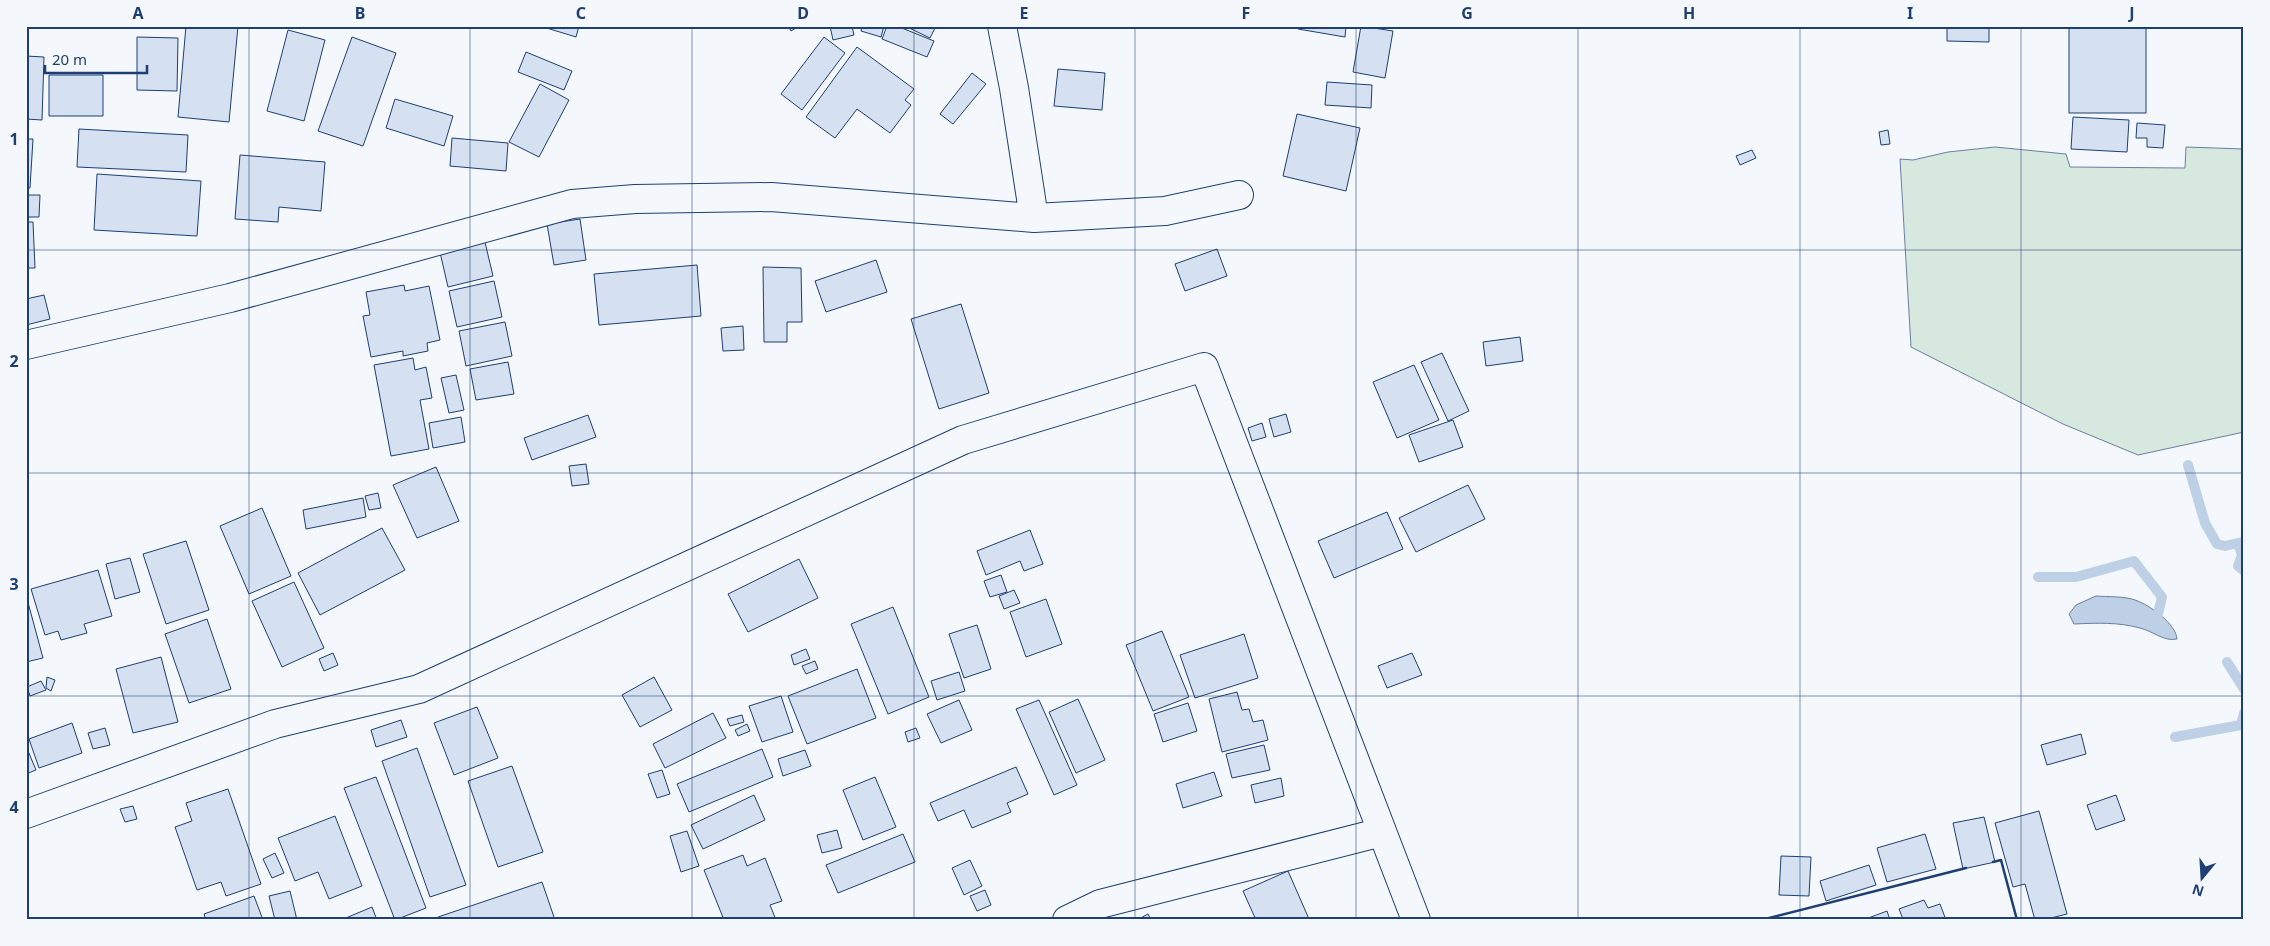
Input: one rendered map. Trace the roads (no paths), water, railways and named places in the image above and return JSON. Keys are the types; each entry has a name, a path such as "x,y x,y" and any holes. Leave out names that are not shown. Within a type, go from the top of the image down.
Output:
{"street":[{"path":"1002,26 1014,88 1034,218"},
{"path":"26,345 230,298 572,204 635,199 771,197 1034,218 1165,211 1239,195"},
{"path":"26,814 275,724 419,689 963,440 1204,367 1416,920"},
{"path":"1067,920 1100,904 1382,832"}],"water":[{"path":"2096,596 2126,598 2141,602 2167,621 2176,633 2177,639 2168,639 2145,629 2132,626 2099,623 2074,624 2069,614 2076,605"}],"waterway":[{"path":"2188,465 2205,523 2217,544 2225,546 2238,543"},
{"path":"2242,542 2238,543 2242,555 2238,566 2244,571"},
{"path":"2038,577 2076,577 2134,561 2162,597 2157,618"},
{"path":"2227,662 2244,689"},
{"path":"2175,737 2241,725 2244,713"}]}
